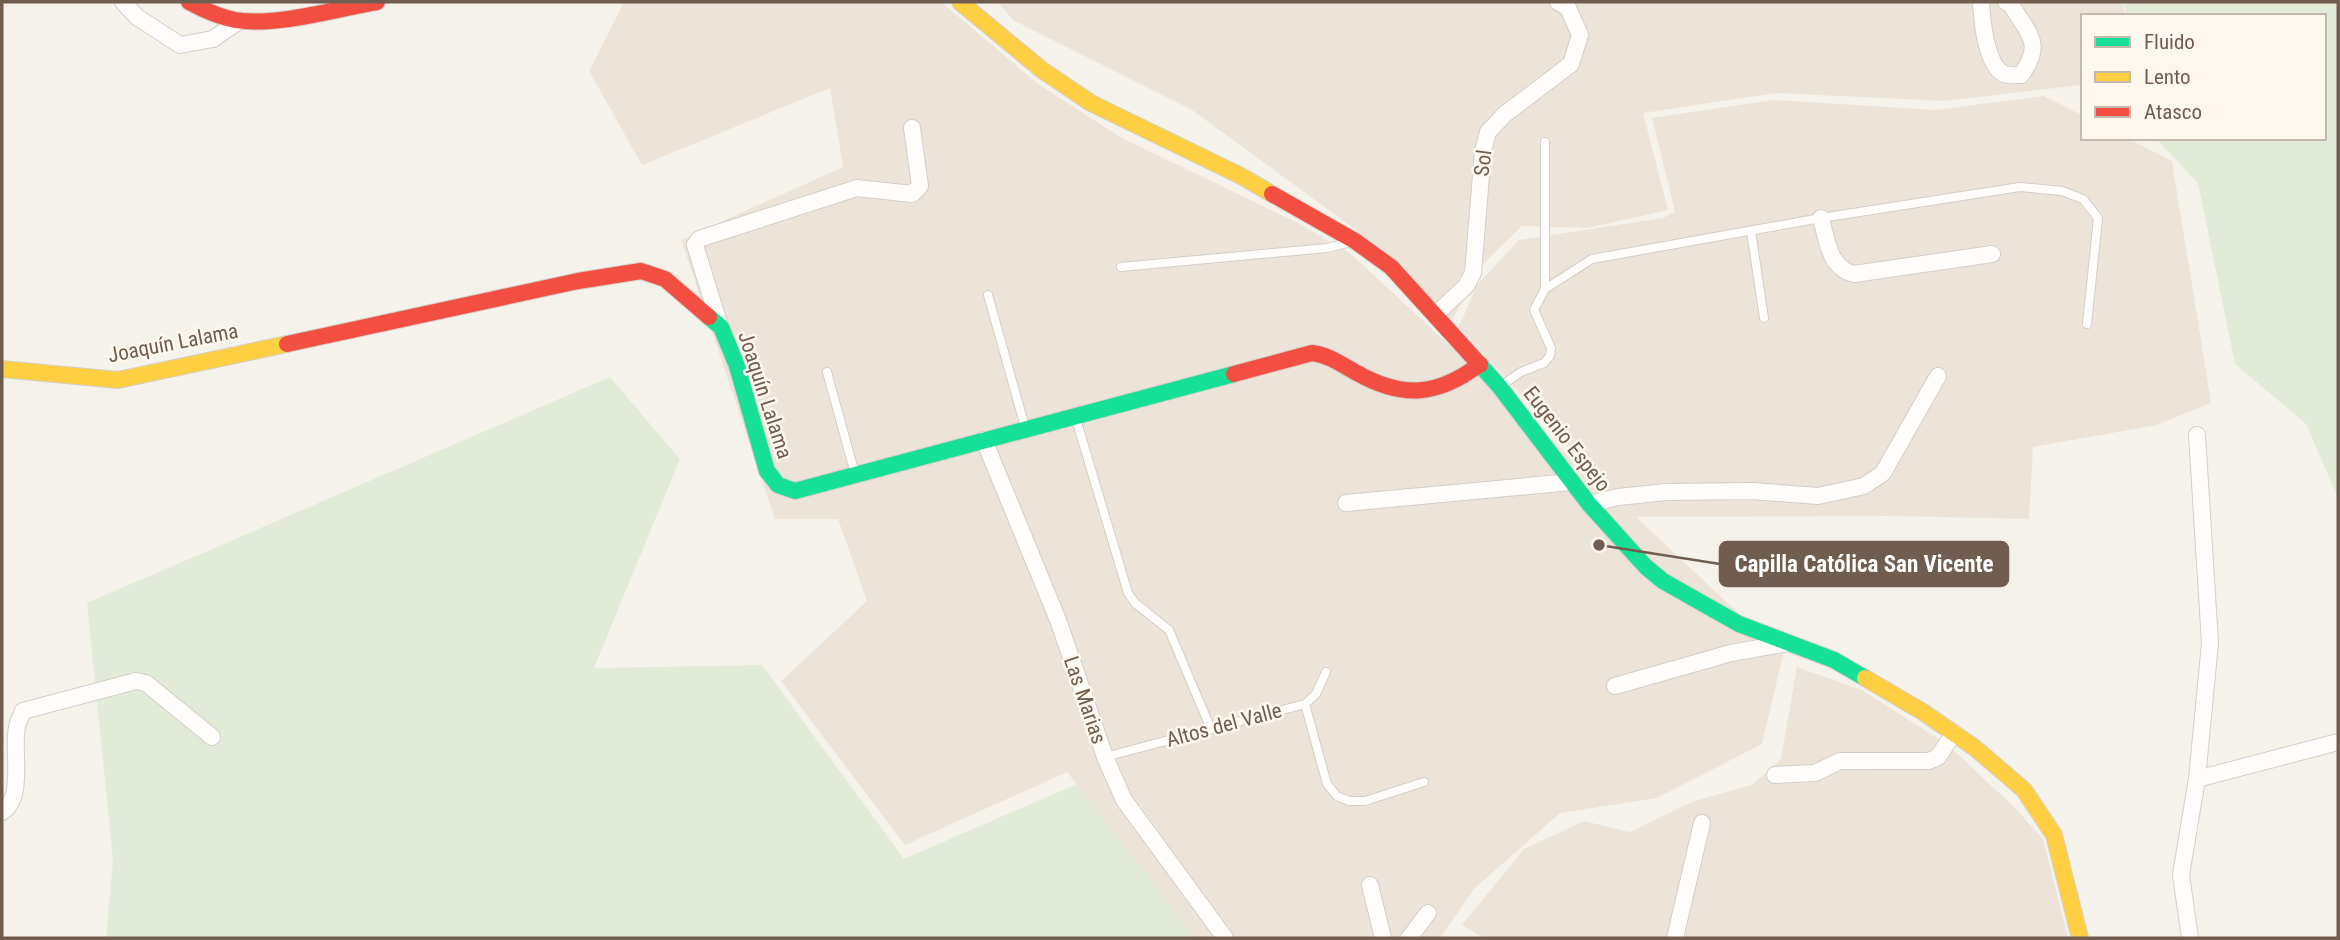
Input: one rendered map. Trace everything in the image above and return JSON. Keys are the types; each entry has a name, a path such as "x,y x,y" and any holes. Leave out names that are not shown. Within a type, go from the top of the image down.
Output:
{"street":[{"path":"123,2 137,17 180,45 214,39 239,21"},
{"path":"189,2 208,12 239,21 271,19 377,2"},
{"name":"Eugenio Espejo","path":"960,2 1042,70 1091,103 1241,176 1355,241 1391,267 1499,386 1589,504 1646,567 1663,580 1739,624 1834,660 1923,712 1975,748 2024,790 2054,835 2080,938"},
{"name":"Sol","path":"1436,315 1466,286 1473,273 1483,151 1488,132 1504,114 1570,64 1580,35 1568,9 1558,2"},
{"path":"1982,2 1988,46 1994,65 2006,75 2021,75 2033,60 2033,40 2011,5 2006,2"},
{"path":"721,327 695,245 699,239 857,188 912,194 920,186 912,128"},
{"path":"1821,218 1838,266 1844,272 1854,274 1992,254"},
{"name":"Joaquín Lalama","path":"2,369 118,380 578,281 641,271 665,279 721,327 737,366 767,471 773,481 782,488 795,491 1312,353 1323,354 1383,387 1399,390 1419,391 1449,385 1480,364"},
{"path":"1589,504 1618,497 1666,492 1752,491 1818,496 1864,486 1883,472 1938,376"},
{"path":"2190,938 2181,875 2197,779 2210,643 2197,435"},
{"name":"Las Marias","path":"984,440 1058,620 1105,757 1124,800 1225,938"},
{"path":"1346,503 1571,482"},
{"path":"1615,685 1731,653 1788,643"},
{"path":"2,812 15,793 17,727 23,711 136,681 146,683 212,737"},
{"path":"1775,775 1815,774 1840,761 1929,761 1938,757 1954,733"},
{"path":"2197,779 2338,741"},
{"path":"1675,938 1702,823"},
{"path":"1370,885 1383,938"},
{"path":"1409,938 1428,913"}],"lane":[{"path":"1499,386 1521,372 1544,363 1550,356 1551,348 1534,310 1545,289 1545,142"},
{"path":"1545,289 1592,259 1821,218 2020,187 2062,191 2083,200 2098,218 2087,324"},
{"path":"1751,231 1764,318"},
{"path":"1121,267 1327,248 1355,241"},
{"path":"988,295 1026,429"},
{"path":"827,372 855,475"},
{"path":"1075,416 1128,593 1147,614 1169,630 1211,729"},
{"name":"Altos del Valle","path":"1105,757 1305,705 1316,694 1326,672"},
{"path":"1305,705 1327,784 1337,796 1349,801 1365,801 1424,782"}],"shaded area":[{"path":"624,2 941,2 1038,84 1122,138 1300,224 1351,254 1629,512 1459,327 1477,285 1519,240 1663,218 1675,212 1652,118 1773,100 1936,110 2044,96 2081,115 2081,140 2131,140 2172,161 2211,403 2157,425 2033,447 2029,519 1889,516 1636,517 1783,655 1762,744 1657,798 1560,813 1474,889 1440,938 1195,938 1067,772 905,845 781,681 867,601 838,519 775,519 681,240 843,167 830,88 642,165 589,71"},
{"path":"998,2 2121,2 2126,14 2081,14 2080,85 1944,101 1776,93 1643,113 1668,210 1587,228 1522,226 1479,268 1452,321 1375,244 1192,110 1013,20"},
{"path":"1797,667 1862,690 1948,745 2014,807 2043,839 2068,938 1484,938 1462,925 1524,849 1584,821 1630,832 1694,801 1752,785 1781,759"}],"green space":[{"path":"2123,2 2338,2 2338,498 2306,424 2235,364 2198,183 2157,140 2326,140 2326,14 2127,14"},
{"path":"610,377 680,459 594,668 762,665 904,859 1077,784 1195,938 106,938 113,860 87,603"}],"traffic: fast":[{"path":"709,317 721,327 737,366 767,471 778,485 795,491 1234,374"},
{"path":"1480,365 1589,504 1646,567 1663,581 1739,624 1834,660 1865,678"}],"traffic: slow":[{"path":"960,2 1042,70 1091,103 1241,176 1272,194"},
{"path":"2,369 118,380 287,344"},
{"path":"1865,678 1923,712 1975,748 2024,790 2054,835 2080,938"}],"traffic: jam":[{"path":"189,2 223,17 251,22 306,16 377,2"},
{"path":"1272,194 1355,241 1391,267 1480,365"},
{"path":"287,344 578,281 641,271 665,279 709,317"},
{"path":"1234,374 1312,353 1330,358 1390,387 1420,390 1450,383 1480,364"}],"place":[{"name":"Capilla Católica San Vicente","path":"1599,545"}]}
